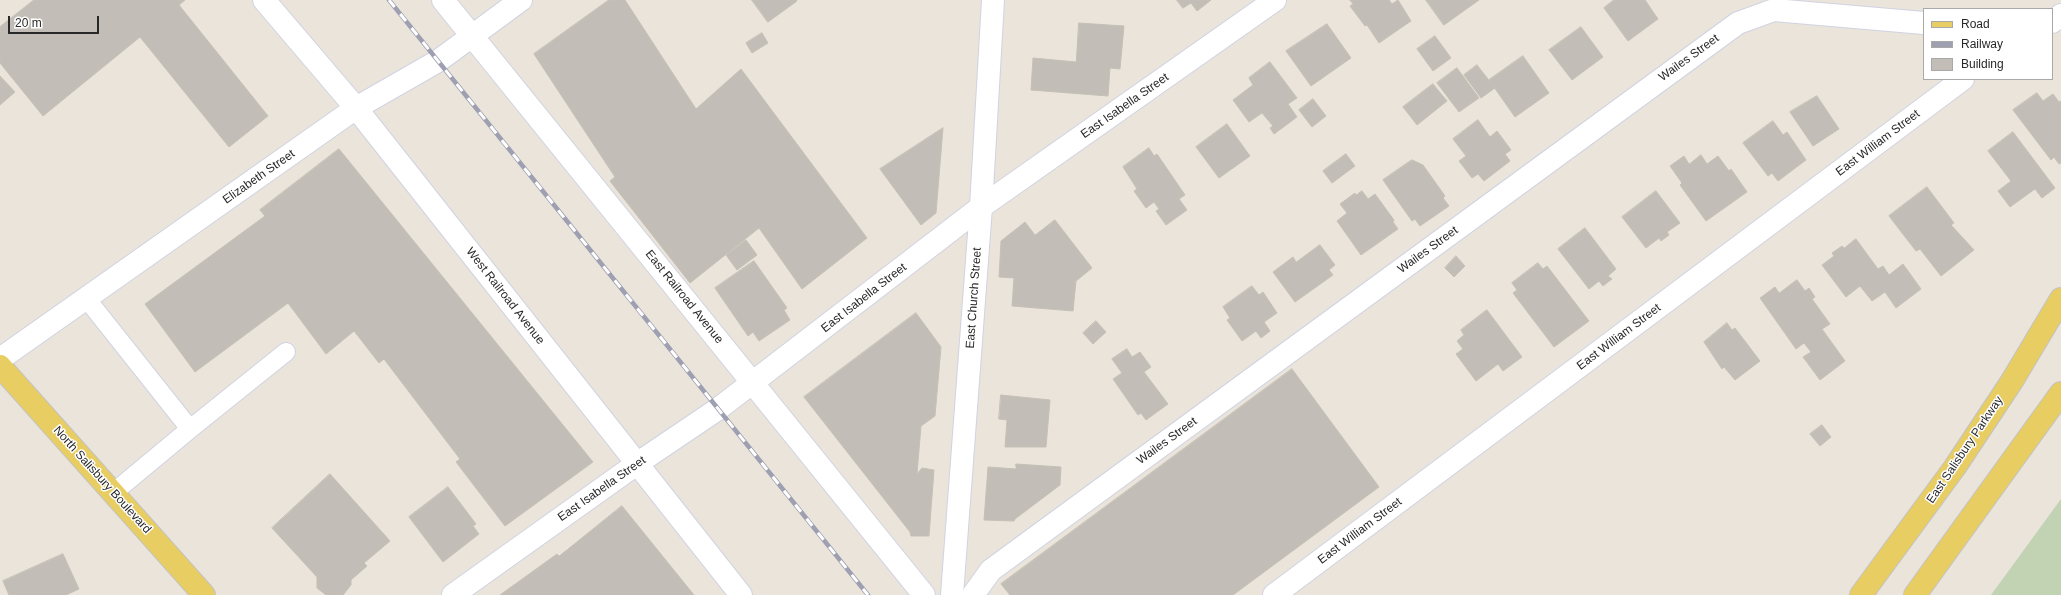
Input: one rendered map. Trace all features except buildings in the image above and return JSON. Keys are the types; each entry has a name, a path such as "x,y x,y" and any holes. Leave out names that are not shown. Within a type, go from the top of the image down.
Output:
{"main road":[{"name":"East Salisbury Parkway","path":"1861,595 1955,468 2012,381 2061,299"},
{"name":"North Salisbury Boulevard","path":"0,366 204,595"},
{"path":"1915,595 2061,393"}],"street":[{"name":"West Railroad Avenue","path":"264,0 356,108 741,595"},
{"name":"East Railroad Avenue","path":"443,0 924,595"},
{"name":"Elizabeth Street","path":"0,359 356,108 438,61 521,0"},
{"name":"East Church Street","path":"952,595 981,207 993,0"},
{"name":"East Isabella Street","path":"453,595 754,383 981,207 1275,0"},
{"name":"Wailes Street","path":"973,595 991,570 1738,23 1774,10 1923,23"},
{"path":"2053,21 2061,15"},
{"name":"East William Street","path":"1274,595 1962,80"}],"lane":[{"path":"86,298 190,429"},
{"path":"113,493 286,352"}],"green space":[{"path":"2061,499 2061,595 1991,595"}],"railway":[{"path":"389,0 868,595"}]}
